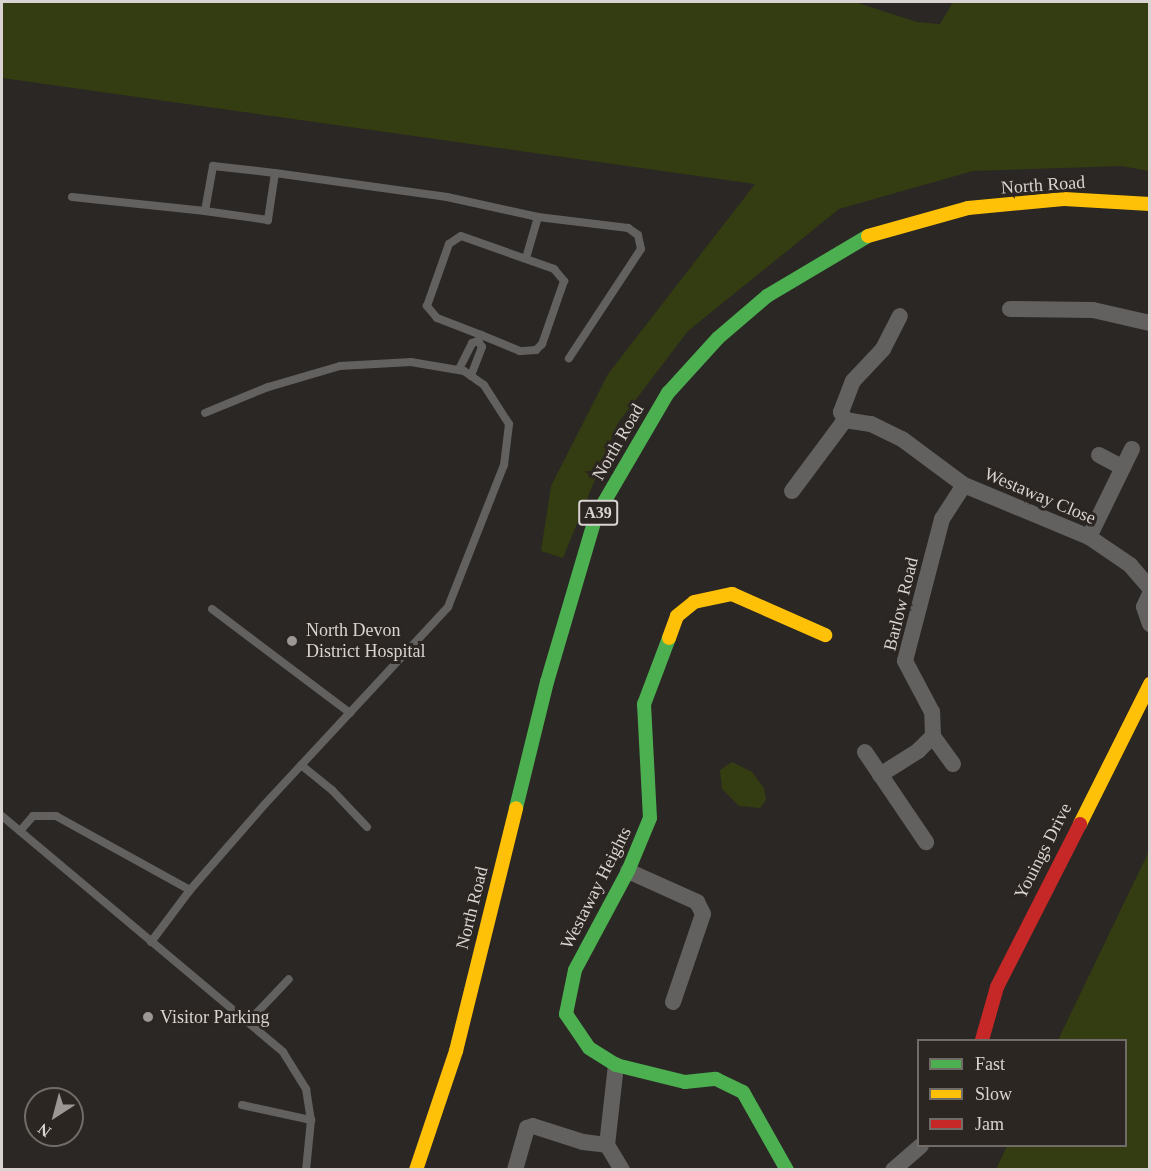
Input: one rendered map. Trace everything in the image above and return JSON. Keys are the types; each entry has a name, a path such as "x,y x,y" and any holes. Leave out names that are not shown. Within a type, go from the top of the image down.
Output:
{"main road":[{"name":"North Road","path":"416,1170 456,1051 547,682 596,516 668,393 718,338 767,296 863,237 968,208 1064,199 1149,204"},
{"name":"Westaway Heights","path":"787,1170 743,1092 716,1079 685,1082 616,1065 589,1048 566,1014 574,970 628,871 650,818 644,704 677,616 703,599 732,594 825,635"},
{"name":"Youings Drive","path":"983,1039 997,987 1149,684"}],"street":[{"path":"1010,309 1093,310 1149,323"},
{"path":"792,491 845,420 841,412 853,381 883,349 900,316"},
{"name":"Westaway Close","path":"845,420 871,424 902,439 964,485 1089,537 1130,565 1149,588"},
{"path":"1089,537 1132,449"},
{"path":"1099,455 1123,468"},
{"name":"Barlow Road","path":"953,764 933,736 932,712 905,661 942,519 964,485"},
{"path":"1149,594 1144,607 1149,624"},
{"path":"880,775 933,736"},
{"path":"865,752 926,842"},
{"path":"628,871 697,902 703,914 673,1002"},
{"path":"616,1065 607,1145 622,1170"},
{"path":"515,1170 527,1128 533,1126 584,1142 607,1145"},
{"path":"893,1170 920,1147"}],"lane":[{"path":"205,211 213,166 447,198 538,217 628,228 642,242 641,249 569,358"},
{"path":"72,197 268,220 275,173"},
{"path":"526,258 538,217"},
{"path":"469,237 526,258 554,269 564,281 542,344 529,352 479,338 437,318 427,306 449,244 454,239 469,237"},
{"path":"459,369 472,343 479,338"},
{"path":"471,376 482,347 479,338"},
{"path":"151,942 190,890 301,765 448,607 504,465 509,424 485,387 471,376 459,369 411,362 344,365 274,385 205,413"},
{"path":"212,609 350,713"},
{"path":"301,765 332,790 367,827"},
{"path":"2,816 283,1052 297,1071 306,1089 310,1120 306,1170"},
{"path":"20,831 33,816 56,816 190,890"},
{"path":"248,1022 289,979"},
{"path":"242,1105 310,1120"}],"green space":[{"path":"2,2 855,2 917,22 940,24 953,2 1149,2 1149,171 1121,166 973,171 839,209 688,331 618,423 563,558 541,551 551,486 608,374 755,184 2,78"},
{"path":"732,762 752,772 764,788 766,800 760,808 739,806 722,789 720,770"},
{"path":"1149,851 1149,1169 996,1169 1007,1147 1127,1147 1127,1039 1058,1039"}],"traffic: fast":[{"path":"516,808 547,682 596,516 668,393 718,338 767,296 868,236"},
{"path":"669,638 644,704 650,818 628,871 575,970 566,1014 589,1048 616,1065 685,1082 716,1079 743,1092 787,1170"}],"traffic: slow":[{"path":"868,236 968,208 1064,199 1150,204"},
{"path":"669,638 677,616 694,602 732,594 825,635"},
{"path":"1080,824 1150,684"},
{"path":"416,1170 456,1051 516,808"}],"traffic: jam":[{"path":"982,1039 997,987 1080,824"}],"place":[{"name":"North Devon District Hospital","path":"292,641"},
{"name":"Visitor Parking","path":"148,1017"}]}
